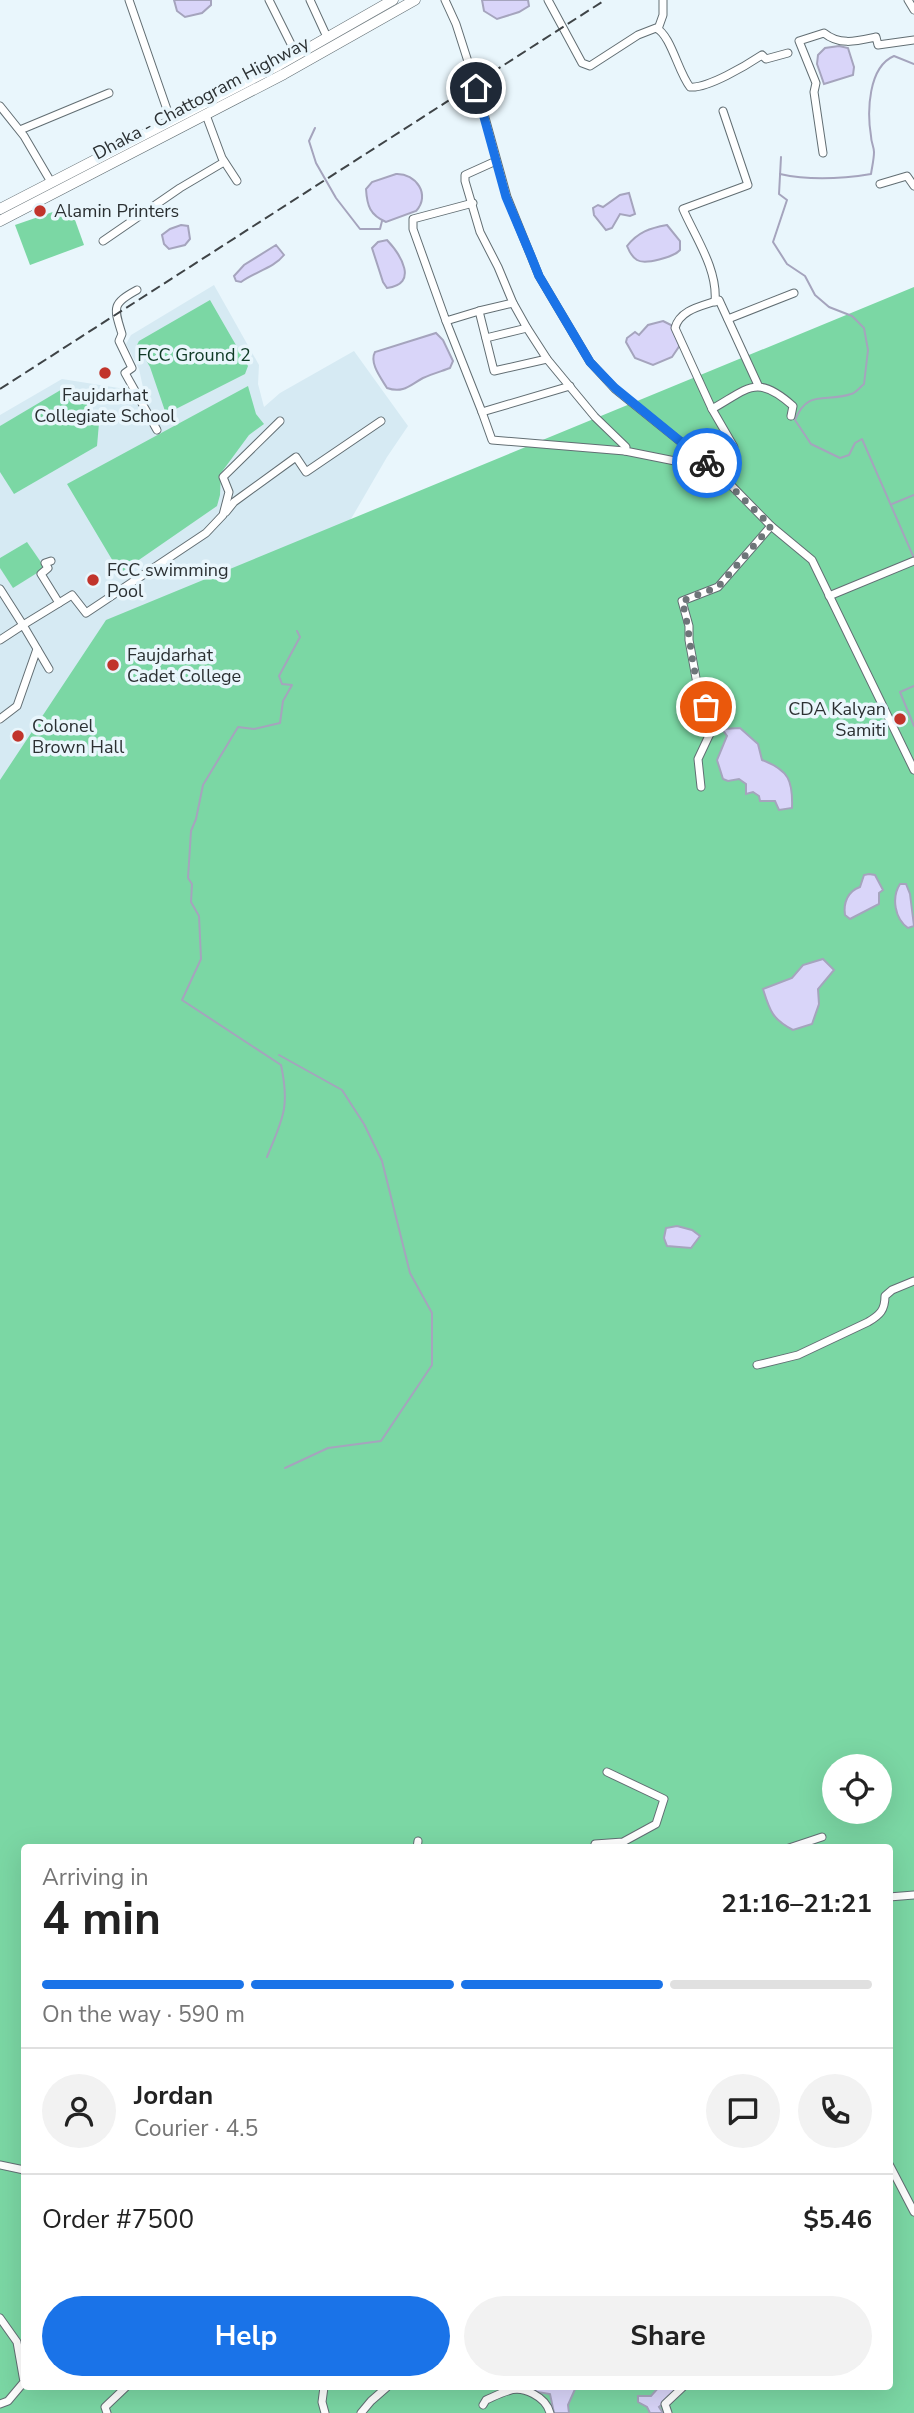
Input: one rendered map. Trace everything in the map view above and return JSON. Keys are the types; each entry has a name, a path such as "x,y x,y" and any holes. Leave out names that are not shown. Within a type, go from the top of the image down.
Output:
{"highway":[{"name":"Dhaka - Chattogram Highway","path":"0,209 171,121 393,0"},
{"name":"Dhaka - Chattogram Highway","path":"0,221 206,115 415,0"}],"street":[{"path":"129,0 171,121"},
{"path":"269,0 296,54"},
{"path":"310,0 327,37"},
{"path":"445,0 456,24 479,96 506,197 539,276 590,362 615,388 718,471 771,526 812,560 914,770"},
{"path":"548,0 582,63 590,66 649,29 659,29"},
{"path":"659,29 663,0"},
{"path":"908,0 914,10"},
{"path":"659,29 668,41 685,82 694,88 762,55 766,59 788,53"},
{"path":"823,153 814,92 816,83 799,41 824,33 830,38 850,43 876,37 878,45 914,40"},
{"path":"20,130 110,93"},
{"path":"0,106 20,130 51,182"},
{"path":"715,302 716,291 707,259 683,209 748,185 723,111"},
{"path":"206,115 225,162 237,181"},
{"path":"496,160 465,175 480,232 513,303 547,359 595,417 626,447 625,451"},
{"path":"103,241 180,188 225,162"},
{"path":"880,184 907,176 914,186"},
{"path":"473,203 413,219 413,229 492,440 625,451 675,461 686,446"},
{"path":"137,290 121,298 117,305 122,334 119,341 132,368 125,373 158,430"},
{"path":"728,319 794,293"},
{"path":"718,471 734,447 712,409 675,328 676,322 688,310 719,300 758,385"},
{"path":"446,321 513,303"},
{"path":"479,311 494,371 547,359"},
{"path":"486,338 527,328"},
{"path":"712,409 749,386 758,385 793,406 791,416"},
{"path":"482,412 570,386"},
{"path":"223,515 229,492 223,477 280,421"},
{"path":"0,640 72,594 86,613 206,533 234,502 296,457 306,472 382,421"},
{"path":"701,787 698,759 714,725 698,689 689,626 682,601 718,587 771,526"},
{"path":"51,561 45,563 48,568 41,574 59,603"},
{"path":"829,596 914,561"},
{"path":"0,589 49,669"},
{"path":"0,719 17,706 37,649"},
{"path":"757,1365 798,1354 868,1322 879,1316 886,1296 892,1290 914,1281"},
{"path":"595,1844 623,1842 656,1824 664,1799 607,1772"},
{"path":"801,1844 822,1837"},
{"path":"893,1896 914,1895"},
{"path":"0,2165 21,2169"},
{"path":"893,2172 914,2212"},
{"path":"0,2318 17,2342 21,2365"},
{"path":"0,2404 8,2401 21,2386"},
{"path":"107,2413 105,2407 123,2390"},
{"path":"322,2390 325,2413"},
{"path":"362,2413 370,2401 383,2390"},
{"path":"484,2405 486,2400 508,2390"},
{"path":"515,2390 535,2394 549,2407 550,2413"},
{"path":"668,2413 665,2404 680,2390"}],"shaded area":[{"path":"174,0 211,0 211,5 202,13 185,17 177,11"},
{"path":"482,0 528,0 529,6 497,19 484,11"},
{"path":"825,48 848,48 854,67 853,75 824,84 817,64 818,55"},
{"path":"396,174 415,181 422,192 422,198 416,211 386,222 370,209 366,189 372,182"},
{"path":"629,193 635,214 620,214 612,228 606,230 594,215 593,208 598,205 603,207 620,195"},
{"path":"181,225 188,226 190,239 185,245 169,249 164,244 162,235"},
{"path":"667,225 680,241 680,250 659,260 637,260 627,246 631,241 645,231"},
{"path":"387,240 402,261 405,275 397,285 387,288 372,248 378,242"},
{"path":"276,245 284,255 280,259 241,282 236,281 234,276 244,265"},
{"name":"Faujdarhat Cadet College","path":"214,285 259,365 258,384 264,407 280,393 354,351 408,426 351,519 0,1033 0,415 62,379 144,392 139,369 126,344 131,335"},
{"path":"663,321 673,326 680,345 672,357 653,365 635,358 626,342 627,338 635,332 639,335 648,325"},
{"path":"436,333 443,340 453,361 450,368 403,389 387,388 375,366 375,352"},
{"path":"740,728 758,744 762,760 784,772 788,778 792,791 792,808 779,810 775,801 760,801 759,796 753,792 746,794 746,784 739,779 723,779 717,760 727,736 722,729"},
{"path":"864,875 875,875 883,890 879,893 879,904 850,919 845,915 847,898 852,891 860,887"},
{"path":"900,884 906,884 910,894 914,926 908,928 897,914 895,902"},
{"path":"823,959 834,970 818,989 819,1004 812,1024 793,1030 773,1014 763,989 792,978 803,965"},
{"path":"677,1226 692,1230 700,1236 691,1248 667,1246 664,1238 666,1228"},
{"path":"526,2390 575,2390 568,2405 569,2413 554,2413 550,2394"},
{"path":"656,2390 677,2390 659,2407 663,2413 650,2413 647,2407 638,2402 638,2396 651,2396"}],"green space":[{"path":"70,206 84,245 30,265 15,225"},
{"path":"914,287 914,2413 0,2413 0,780 106,620"},
{"name":"FCC Ground 2","path":"210,300 248,366 245,374 166,414 150,367 137,345 139,341"},
{"path":"248,386 256,414 264,424 249,435 221,473 217,506 120,573 67,484"},
{"path":"64,388 82,393 99,423 97,446 14,494 0,472 0,426"},
{"path":"27,542 45,568 13,588 0,568 0,558"}],"waterway":[{"path":"780,174 826,179 871,174 874,152 869,115 874,80 885,62 894,56 914,64"},
{"path":"315,128 309,141 316,163 336,198 360,229 380,229 382,221"},
{"path":"781,157 779,194 787,200 773,242 787,264 805,276 815,295 829,307 852,316 864,328 868,350 864,384 851,394 812,400 800,410 795,420 811,444 840,458 849,455 855,443 862,439 914,558"},
{"path":"892,504 914,495"},
{"path":"267,1157 285,1102 281,1065 182,1000 201,959 199,916 191,902 192,884 188,878 191,831 203,785 238,727 254,729 280,723 283,701 292,685 282,684 279,676 300,637 297,631"},
{"path":"914,686 900,692 914,726"},
{"path":"279,1055 342,1090 364,1124 382,1161 410,1273 432,1313 432,1365 381,1441 328,1448 285,1468"}],"railway":[{"path":"0,389 605,0"}],"way so far":[{"path":"706,707 698,689 689,626 682,601 718,587 771,526 707,463"}],"place":[{"name":"Alamin Printers","path":"40,211"},
{"name":"Faujdarhat Collegiate School","path":"105,373"},
{"name":"FCC swimming Pool","path":"93,580"},
{"name":"Faujdarhat Cadet College","path":"113,665"},
{"name":"CDA Kalyan Samiti","path":"900,719"},
{"name":"Colonel Brown Hall","path":"18,736"}],"route":[{"path":"476,88 506,197 539,276 590,362 615,388 707,463"}]}
